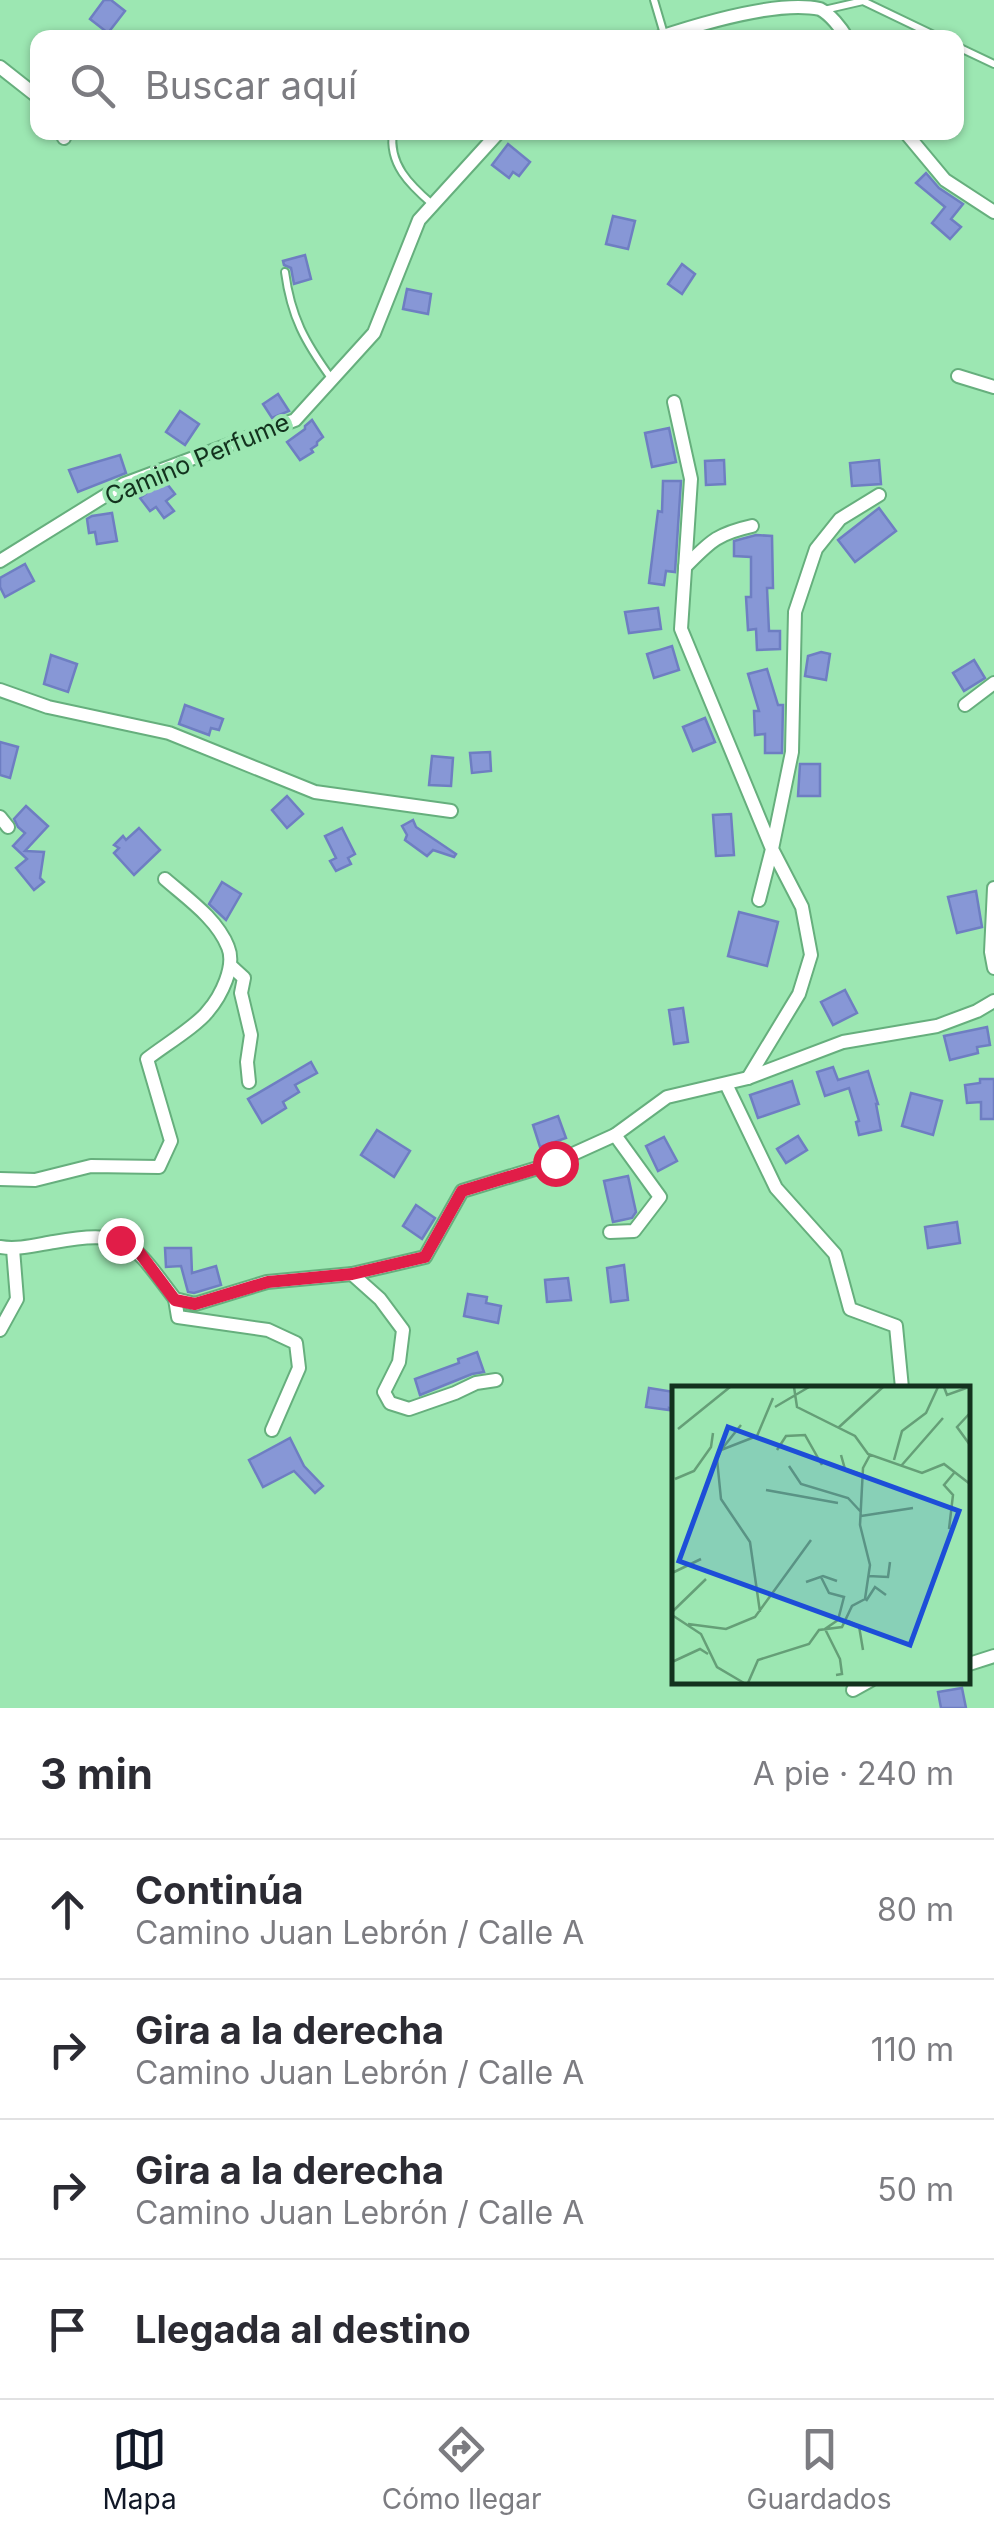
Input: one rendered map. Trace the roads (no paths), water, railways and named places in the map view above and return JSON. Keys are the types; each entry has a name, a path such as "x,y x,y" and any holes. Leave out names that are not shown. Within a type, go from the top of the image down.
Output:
{"street":[{"path":"680,30 754,6 800,3 823,10 841,30"},
{"path":"0,67 30,91"},
{"name":"Camino Perfume","path":"0,561 124,484 296,420 374,332 418,220 492,140"},
{"path":"912,140 946,180 994,212"},
{"path":"958,376 994,387"},
{"path":"674,402 691,479 682,629 772,849 802,907 810,955 799,994 748,1078"},
{"path":"759,900 792,752 794,612 816,549 840,519 878,495"},
{"path":"685,568 712,539 752,526"},
{"path":"964,705 994,683"},
{"path":"0,690 48,706 169,733 315,792 451,812"},
{"path":"0,1179 35,1180 90,1166 160,1167 171,1141 147,1058 208,1012 232,967 229,948 217,929 166,879"},
{"path":"994,888 994,968"},
{"path":"232,967 244,978 241,993 252,1035 247,1062 249,1082"},
{"path":"175,1300 195,1304 268,1282 352,1274 425,1257 462,1191 551,1164 615,1135 668,1097 748,1078 844,1042 937,1026 994,1001"},
{"path":"726,1084 776,1188 835,1254 850,1309 896,1326 902,1386"},
{"path":"610,1232 634,1231 660,1198 615,1135"},
{"path":"0,1330 18,1299 7,1248 84,1236 120,1240 139,1252 175,1300 178,1317 268,1330 296,1342 299,1368 272,1430"},
{"path":"352,1274 380,1299 404,1330 399,1362 384,1392 390,1403 408,1409 476,1383 496,1380"},
{"path":"969,1664 994,1656"},
{"path":"854,1690 866,1683"}],"lane":[{"path":"654,0 660,30"},
{"path":"823,10 863,1 923,30"},
{"path":"964,50 994,64"},
{"path":"392,140 407,183 432,205"},
{"path":"284,272 301,333 332,379"}]}
